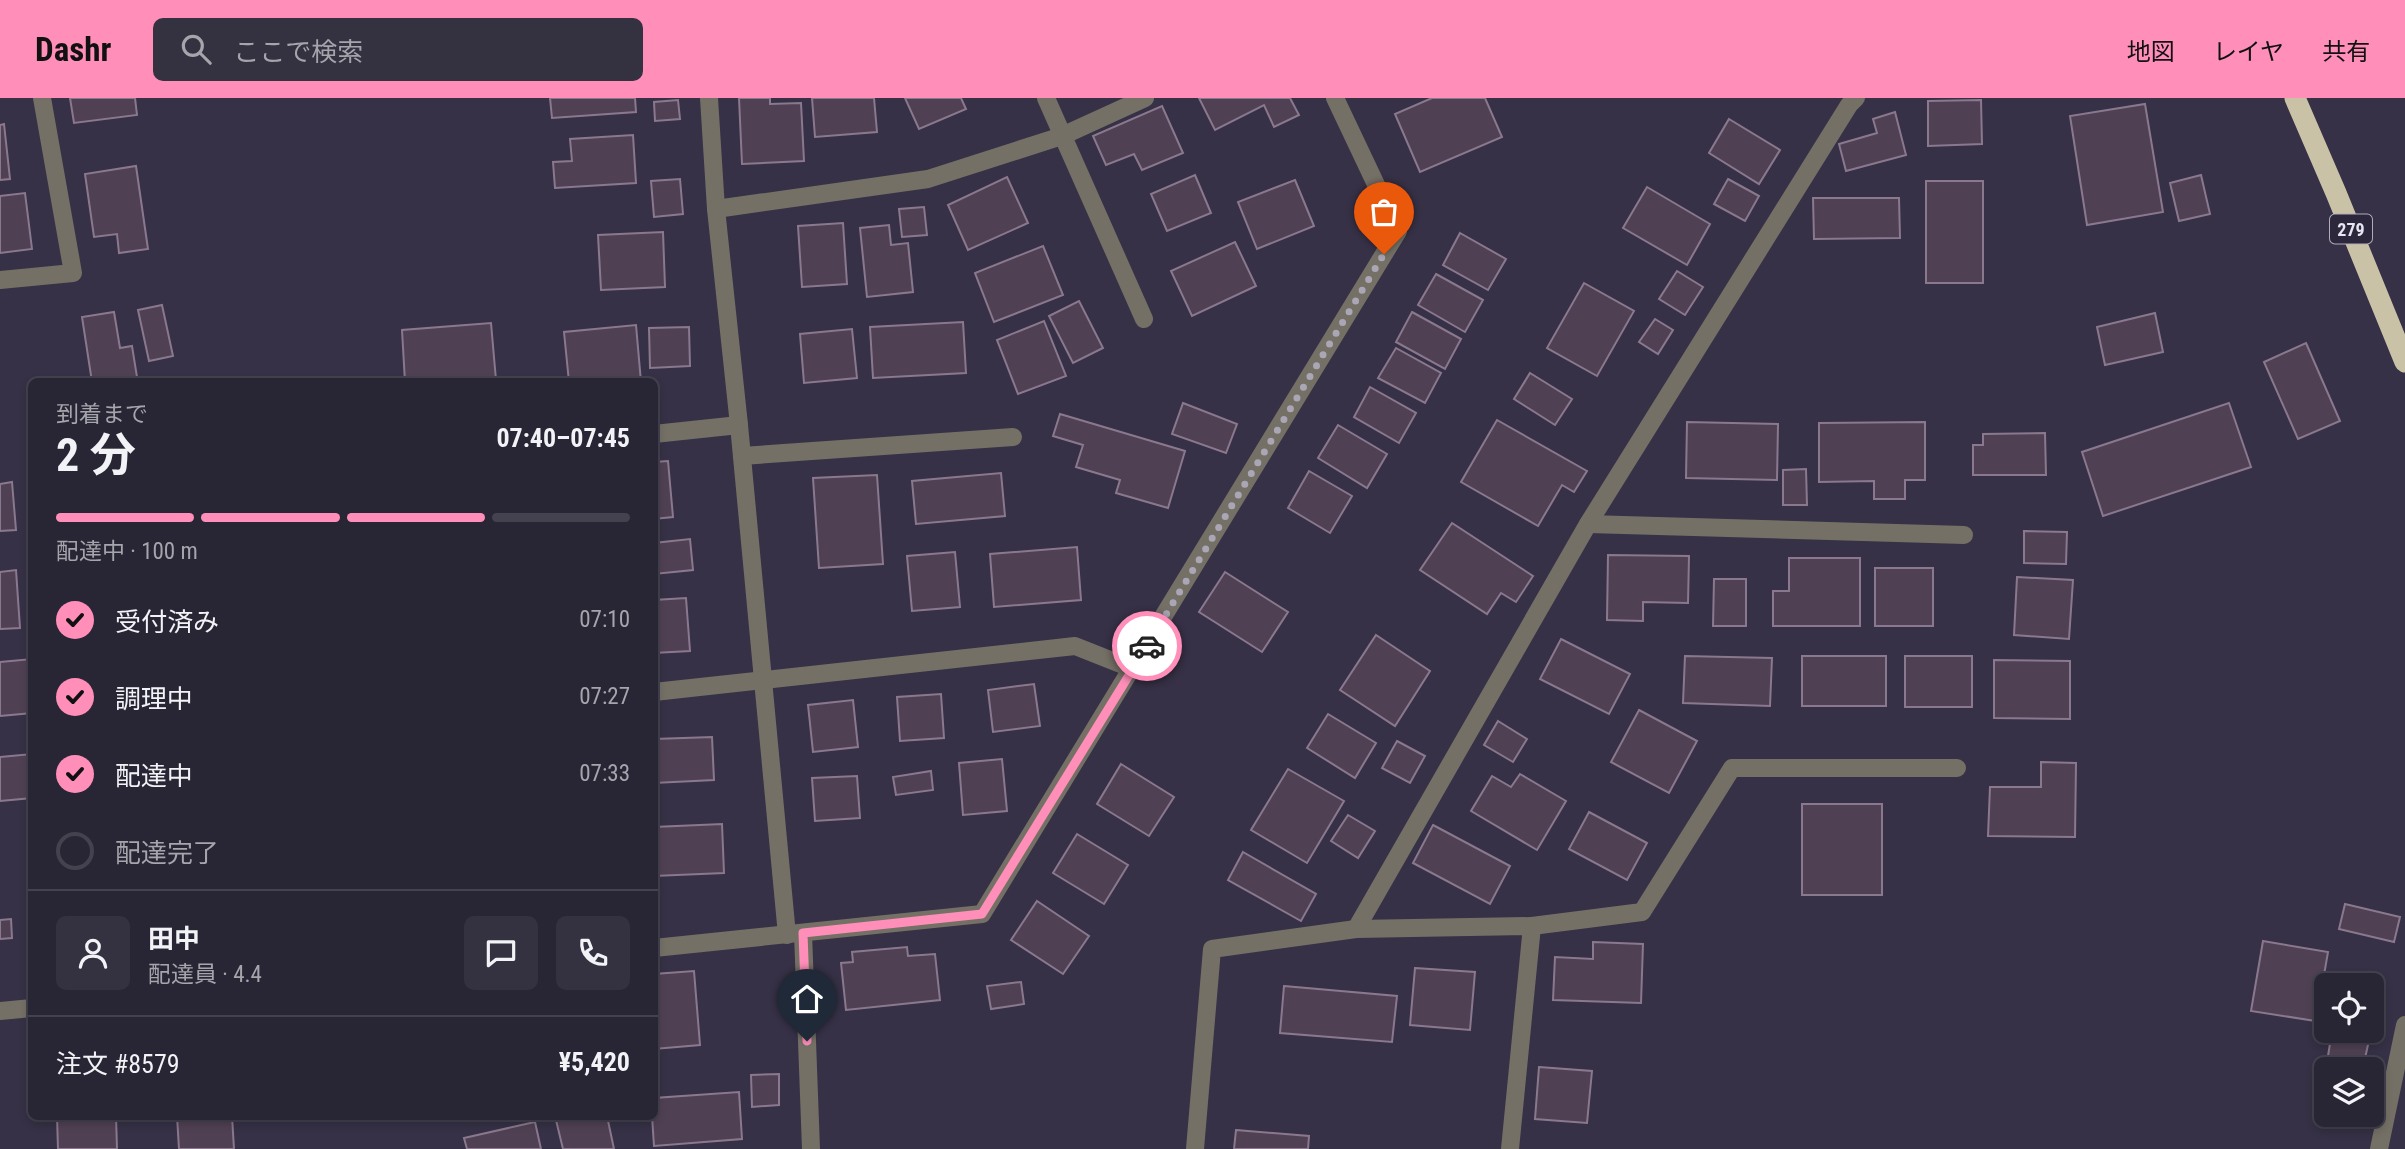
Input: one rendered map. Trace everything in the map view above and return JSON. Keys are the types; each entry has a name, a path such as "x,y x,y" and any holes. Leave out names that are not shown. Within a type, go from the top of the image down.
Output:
{"highway":[{"name":"279","path":"2295,98 2405,362"}],"street":[{"path":"0,280 73,273 42,98"},
{"path":"709,98 716,209 763,681 795,934 811,1149"},
{"path":"1046,98 1144,319"},
{"path":"716,209 928,179 1062,136 1145,98"},
{"path":"658,948 982,914 1398,231 1335,98"},
{"path":"1356,929 1588,524 1849,105 1856,98"},
{"path":"658,434 739,425"},
{"path":"742,456 1013,437"},
{"path":"1588,524 1964,536"},
{"path":"658,692 1075,646 1133,670"},
{"path":"1195,1149 1212,949 1356,929 1532,926 1642,912 1732,768 1957,768"},
{"path":"1510,1149 1532,926"},
{"path":"0,1011 28,1008"},
{"path":"2379,1149 2405,1025"}],"building":[{"path":"70,98 135,98 137,115 74,123"},
{"path":"550,98 635,98 636,112 552,118"},
{"path":"739,98 770,98 770,104 801,103 804,161 742,164"},
{"path":"812,98 874,98 877,132 815,137"},
{"path":"905,98 961,98 966,109 919,129"},
{"path":"1199,98 1290,98 1299,115 1274,127 1264,105 1215,130"},
{"path":"1432,98 1485,98 1502,137 1420,172 1395,114"},
{"path":"678,100 680,119 655,121 654,102"},
{"path":"1981,100 1982,144 1928,146 1928,101"},
{"path":"2145,104 2163,212 2087,225 2070,116"},
{"path":"1162,106 1183,153 1142,170 1134,154 1106,165 1093,136"},
{"path":"1895,112 1906,155 1846,171 1839,144 1877,133 1873,119"},
{"path":"1729,119 1780,150 1759,184 1709,153"},
{"path":"4,124 10,179 0,180 0,125"},
{"path":"633,135 636,183 555,188 553,162 572,161 570,139"},
{"path":"136,166 148,249 119,253 117,234 94,237 85,174"},
{"path":"1195,175 1211,213 1167,231 1151,194"},
{"path":"2201,175 2210,214 2179,221 2170,183"},
{"path":"1007,177 1028,223 968,250 948,205"},
{"path":"680,179 683,214 654,217 651,181"},
{"path":"1728,179 1759,196 1745,221 1714,204"},
{"path":"1295,180 1314,226 1257,249 1238,202"},
{"path":"1926,181 1983,181 1983,283 1926,283"},
{"path":"1647,187 1710,224 1687,265 1623,228"},
{"path":"25,193 32,249 0,253 0,196"},
{"path":"1813,198 1899,198 1900,238 1814,239"},
{"path":"924,207 927,235 902,237 899,209"},
{"path":"843,223 847,284 802,287 798,226"},
{"path":"889,225 891,245 908,243 913,292 867,297 860,228"},
{"path":"663,232 665,287 601,290 598,235"},
{"path":"1460,233 1506,259 1488,290 1443,265"},
{"path":"1235,242 1256,286 1192,316 1171,271"},
{"path":"1043,246 1063,295 994,322 975,273"},
{"path":"1677,271 1703,287 1685,315 1659,299"},
{"path":"1436,274 1483,300 1465,332 1418,305"},
{"path":"1584,283 1634,311 1597,376 1547,348"},
{"path":"1079,301 1103,348 1073,363 1049,316"},
{"path":"162,305 173,356 149,361 138,310"},
{"path":"114,312 120,348 132,346 137,377 91,378 82,317"},
{"path":"1412,312 1461,339 1445,369 1396,342"},
{"path":"2155,313 2163,352 2105,365 2097,327"},
{"path":"1655,319 1673,330 1658,354 1639,342"},
{"path":"1044,321 1066,376 1018,394 997,340"},
{"path":"963,322 966,373 873,378 870,327"},
{"path":"491,323 496,378 405,378 402,330"},
{"path":"636,325 641,378 569,378 564,332"},
{"path":"689,327 690,366 650,368 649,328"},
{"path":"852,329 857,378 804,383 800,334"},
{"path":"2306,343 2340,421 2298,439 2264,362"},
{"path":"1396,348 1441,373 1425,403 1378,378"},
{"path":"1530,373 1572,399 1555,425 1514,399"},
{"path":"1370,387 1416,413 1399,443 1354,417"},
{"path":"1183,403 1237,424 1226,453 1172,434"},
{"path":"2229,403 2251,467 2103,516 2082,452"},
{"path":"1060,414 1185,451 1168,508 1116,493 1120,480 1076,467 1083,445 1053,436"},
{"path":"1497,420 1587,471 1574,492 1562,485 1538,526 1461,482"},
{"path":"1687,422 1778,424 1777,480 1686,478"},
{"path":"1925,422 1925,480 1905,480 1905,499 1874,499 1874,481 1819,482 1819,423"},
{"path":"1338,425 1387,454 1367,488 1318,458"},
{"path":"2045,433 2046,475 1973,475 1973,445 1983,445 1983,434"},
{"path":"668,461 673,517 658,519 658,462"},
{"path":"1806,469 1807,505 1783,505 1783,470"},
{"path":"1309,471 1352,496 1330,533 1288,508"},
{"path":"1001,473 1005,516 916,524 912,481"},
{"path":"877,475 883,564 819,568 813,478"},
{"path":"12,482 16,530 0,531 0,484"},
{"path":"1452,523 1533,576 1516,602 1501,593 1487,614 1420,570"},
{"path":"2024,531 2067,532 2066,564 2024,563"},
{"path":"690,539 693,570 658,574 658,543"},
{"path":"1077,547 1081,600 994,607 990,554"},
{"path":"955,552 960,607 912,611 907,556"},
{"path":"1608,555 1689,556 1688,603 1643,602 1643,621 1607,620"},
{"path":"1789,558 1860,558 1860,626 1773,626 1773,591 1789,591"},
{"path":"1875,568 1933,568 1933,626 1875,626"},
{"path":"16,570 20,628 0,629 0,572"},
{"path":"1225,572 1288,612 1262,652 1199,612"},
{"path":"2017,577 2073,580 2069,639 2014,635"},
{"path":"1714,579 1746,579 1746,626 1713,626"},
{"path":"686,598 690,651 658,653 658,600"},
{"path":"1376,635 1430,671 1395,726 1340,690"},
{"path":"1561,639 1630,674 1609,714 1540,679"},
{"path":"1685,656 1772,658 1770,706 1683,703"},
{"path":"1802,656 1886,656 1886,706 1802,706"},
{"path":"1905,656 1972,656 1972,707 1905,707"},
{"path":"28,659 28,713 0,716 0,662"},
{"path":"1994,660 2070,661 2070,719 1994,718"},
{"path":"1034,684 1040,726 993,732 988,690"},
{"path":"941,694 944,738 900,741 897,697"},
{"path":"853,700 858,747 813,752 808,705"},
{"path":"1639,710 1697,741 1669,793 1611,762"},
{"path":"1328,714 1376,743 1355,778 1307,748"},
{"path":"1498,721 1527,739 1513,762 1484,745"},
{"path":"712,737 714,780 658,783 658,739"},
{"path":"1397,741 1425,756 1410,783 1382,768"},
{"path":"28,754 28,798 0,801 0,757"},
{"path":"1002,759 1007,811 963,815 959,763"},
{"path":"2041,762 2076,763 2075,837 1988,836 1990,787 2041,787"},
{"path":"1121,764 1174,797 1149,836 1097,804"},
{"path":"1288,769 1344,801 1307,863 1251,830"},
{"path":"931,771 933,790 896,795 893,777"},
{"path":"1520,774 1566,801 1537,850 1471,811 1492,776 1511,787"},
{"path":"857,776 860,818 815,821 812,778"},
{"path":"1802,804 1882,804 1882,895 1802,895"},
{"path":"1589,812 1647,843 1627,880 1569,849"},
{"path":"1348,815 1375,831 1358,858 1331,841"},
{"path":"722,824 724,873 658,876 658,827"},
{"path":"1433,825 1510,866 1490,904 1413,863"},
{"path":"1077,834 1128,865 1104,904 1053,873"},
{"path":"1243,852 1316,894 1301,921 1228,880"},
{"path":"1037,901 1089,936 1063,974 1011,940"},
{"path":"2345,904 2400,917 2394,942 2339,929"},
{"path":"11,919 12,938 0,939 0,920"},
{"path":"2263,941 2328,952 2324,973 2314,973 2314,1021 2251,1011"},
{"path":"1593,942 1643,944 1641,1003 1553,1000 1555,957 1593,959"},
{"path":"907,947 908,956 935,954 940,1000 846,1010 841,963 853,962 852,952"},
{"path":"1415,968 1475,972 1470,1030 1410,1025"},
{"path":"694,971 700,1045 658,1049 658,974"},
{"path":"1021,982 1024,1004 991,1009 987,986"},
{"path":"1284,986 1397,996 1392,1042 1280,1033"},
{"path":"2330,1043 2368,1043 2365,1057 2328,1056"},
{"path":"1539,1067 1592,1071 1587,1123 1535,1119"},
{"path":"779,1074 779,1105 752,1107 751,1075"},
{"path":"739,1092 742,1139 654,1146 652,1120 658,1120 658,1098"},
{"path":"57,1120 116,1120 117,1149 58,1149"},
{"path":"177,1120 232,1120 234,1149 179,1149"},
{"path":"556,1120 608,1120 614,1149 563,1149"},
{"path":"535,1122 541,1149 467,1149 464,1138"},
{"path":"1236,1130 1309,1136 1308,1149 1234,1149"}],"way so far":[{"path":"1147,646 1384,254"}],"route":[{"path":"807,1041 803,933 982,914 1147,646"}]}
